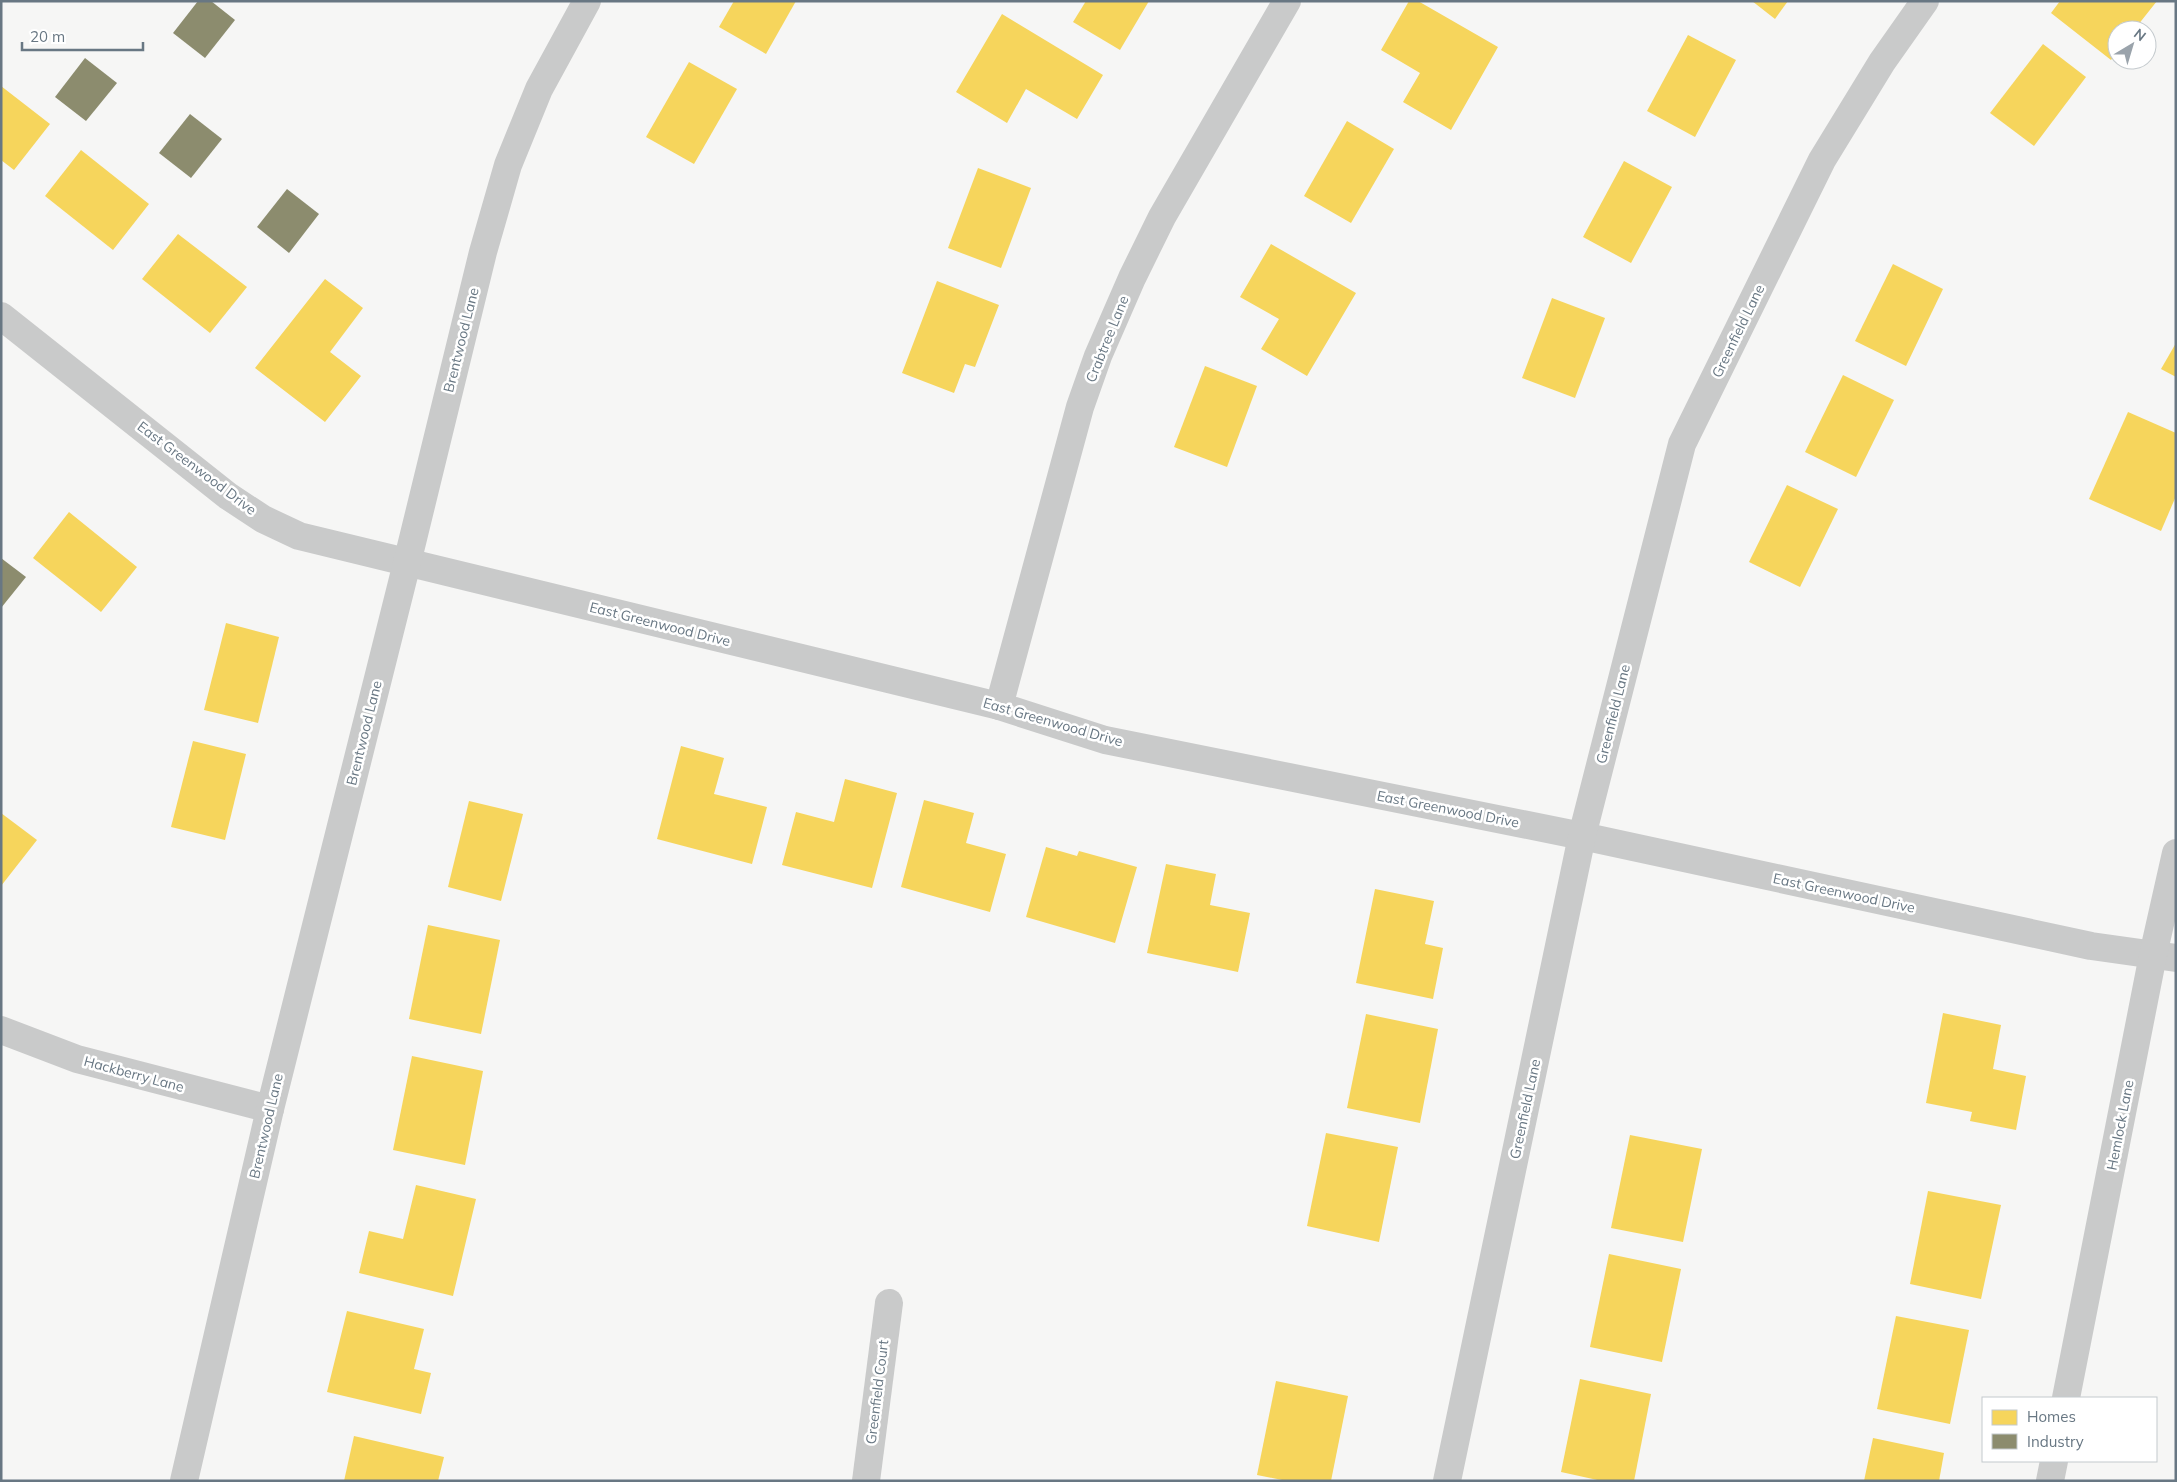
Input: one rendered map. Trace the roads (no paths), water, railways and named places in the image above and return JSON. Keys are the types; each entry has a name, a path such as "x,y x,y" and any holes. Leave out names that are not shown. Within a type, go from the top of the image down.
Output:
{"street":[{"name":"Brentwood Lane","path":"184,1481 270,1110 483,252 508,165 539,89 587,1"},
{"name":"Crabtree Lane","path":"999,706 1080,407 1098,356 1129,285 1162,217 1287,1"},
{"name":"Greenfield Lane","path":"1447,1481 1582,836 1682,444 1822,160 1882,62 1925,1"},
{"name":"East Greenwood Drive","path":"1,316 228,496 263,519 299,536 999,706 1104,740 1582,836 2091,946 2164,956"},
{"name":"Hemlock Lane","path":"2066,1397 2164,956 2176,853"},
{"name":"Hackberry Lane","path":"1,1030 77,1059 270,1110"},
{"name":"Greenfield Court","path":"866,1481 889,1303"},
{"path":"2050,1481 2054,1462"}]}
